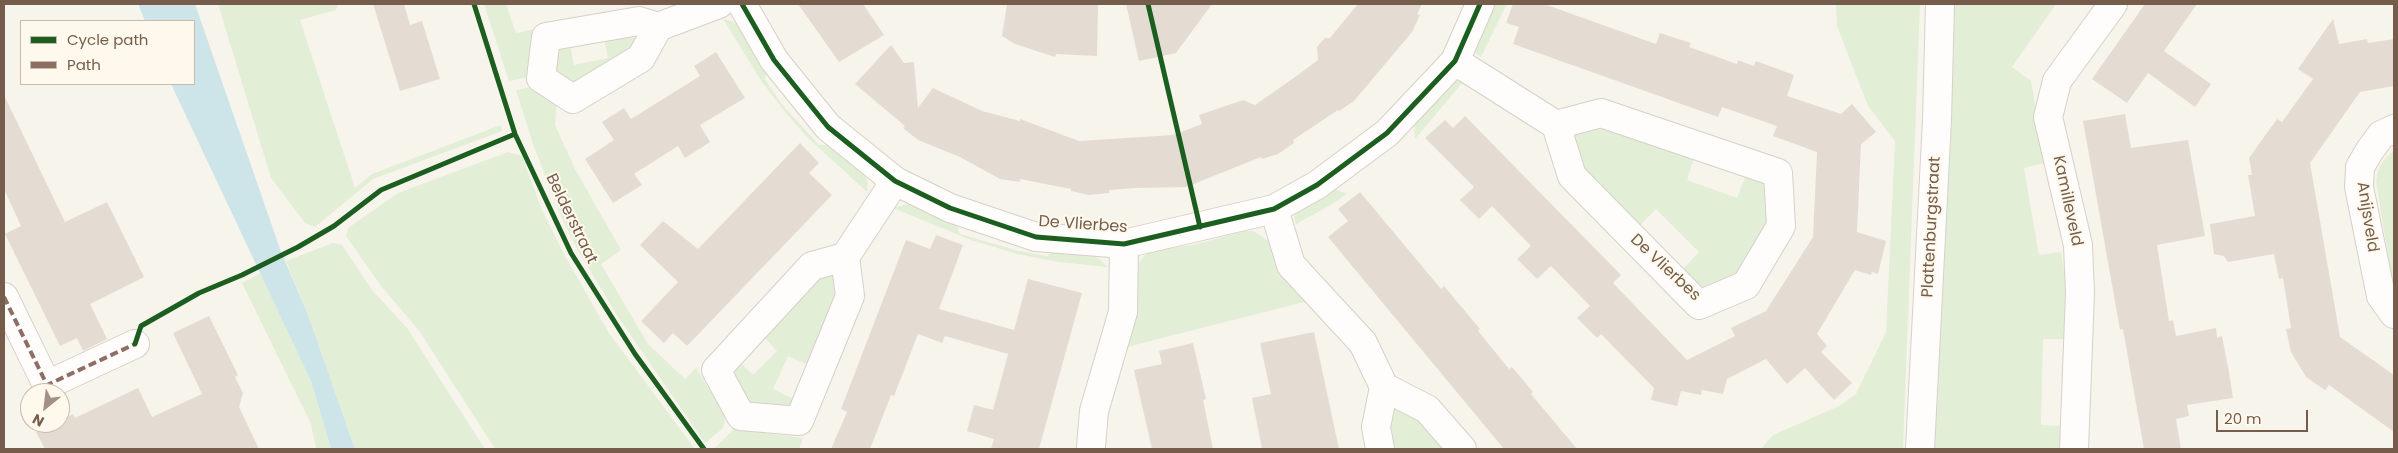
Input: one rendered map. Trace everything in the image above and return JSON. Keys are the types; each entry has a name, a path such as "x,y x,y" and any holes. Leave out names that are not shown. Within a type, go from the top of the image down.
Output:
{"street":[{"path":"658,27 719,4"},
{"name":"De Vlierbes","path":"742,4 774,60 828,127 895,181 950,208 1036,236 1124,244 1274,209 1317,186 1387,133 1455,61 1480,4"},
{"name":"Plattenburgstraat","path":"1920,449 1937,120 1940,4"},
{"name":"Kamilleveld","path":"2074,449 2080,293 2078,245 2048,116 2057,80 2113,4"},
{"path":"1455,61 1556,125"},
{"name":"De Vlierbes","path":"1601,113 1778,173 1781,226 1746,285 1699,305 1572,176 1556,125 1601,113"},
{"name":"Anijsveld","path":"2394,129 2380,135 2370,150 2360,167 2359,187 2381,296 2394,314"},
{"path":"846,257 812,266 716,370 741,416 799,420 850,296 846,257 895,181"},
{"path":"1274,209 1291,265 1363,343 1384,387 1376,427 1380,449"},
{"name":"De Vlierbes","path":"1092,448 1094,411 1123,312 1124,244"},
{"path":"4,297 47,385 135,344"},
{"path":"1384,387 1427,408 1462,449"}],"green space":[{"path":"218,4 338,4 336,10 300,20 355,188 372,174 501,125 502,131 373,179 315,227 305,223 271,178"},
{"path":"484,4 506,4 516,33 535,29 529,77 509,81"},
{"path":"1493,4 1507,4 1481,57 1475,53 1475,41"},
{"path":"1836,4 1920,4 1903,449 1761,449 1773,435 1839,406 1856,394 1886,332 1895,141 1868,106 1837,26"},
{"path":"1954,4 2056,4 2012,67 2031,81 2045,163 2024,168 2039,255 2061,252 2069,299 2065,339 2043,339 2041,425 2063,426 2061,449 1934,449"},
{"path":"723,19 731,21 742,28 767,71 765,79 780,102 819,145 830,145 863,172 868,183 867,192 808,138 785,112 762,82"},
{"path":"621,33 637,39 630,53 574,86 552,70 555,51 560,47 570,44 574,65 608,58 604,38"},
{"path":"1456,81 1463,82 1415,139 1414,124 1446,85"},
{"path":"536,86 557,102 555,125 575,169 621,250 601,264 648,344 685,379 696,368 724,414 725,422 722,429 705,443 618,317 576,247 561,216 534,147 516,90"},
{"path":"1605,126 1694,158 1687,180 1737,198 1745,177 1763,183 1770,192 1770,227 1739,275 1702,292 1681,271 1699,252 1656,209 1638,227 1582,171 1568,133"},
{"path":"2394,150 2394,291 2376,181 2378,170 2384,160"},
{"path":"508,152 522,156 542,210 565,256 609,333 695,449 495,449 420,332 381,286 346,236 348,228 398,193"},
{"path":"1335,189 1347,194 1296,224 1294,217 1302,207"},
{"path":"908,204 956,223 960,234 1019,251 1047,256 1055,248 1088,254 1100,259 1107,267 1059,262 1017,254 971,240 893,208"},
{"path":"1244,231 1253,231 1270,242 1308,301 1123,348 1137,265 1145,255 1153,250 1193,245"},
{"path":"333,243 342,245 372,290 407,328 485,449 355,449 308,315 286,261"},
{"path":"833,272 835,295 809,365 788,356 773,389 794,399 787,409 751,405 730,370 737,359 753,375 777,351 762,335 814,279"},
{"path":"261,273 311,381 331,449 316,449 311,424 242,283"},
{"path":"1393,407 1424,422 1446,449 1386,449"},
{"path":"734,429 803,438 799,449 714,449"}],"water":[{"path":"138,4 195,4 280,249 308,315 355,449 331,449 311,381 171,85 195,85 195,20 145,20"}],"building":[{"path":"373,4 404,4 410,25 422,21 440,79 400,91"},
{"path":"798,4 863,4 884,35 839,62"},
{"path":"1007,4 1098,4 1097,56 1056,54 1055,57 1015,44 1002,36"},
{"path":"1126,4 1212,4 1176,53 1139,61"},
{"path":"1358,4 1422,4 1417,14 1420,15 1412,32 1354,101 1293,140 1294,143 1278,154 1262,159 1261,157 1186,187 1109,190 1109,193 1089,195 1071,191 1071,189 1020,179 1020,182 1000,179 960,157 918,140 903,128 905,126 855,84 891,45 904,63 914,62 918,108 933,88 982,111 1020,121 1020,119 1079,141 1173,135 1202,124 1199,115 1243,100 1255,105 1298,75 1318,60 1317,47 1325,38 1330,38"},
{"path":"1513,4 1544,4 1656,44 1660,33 1691,43 1689,47 1737,64 1738,60 1754,66 1756,61 1794,75 1787,96 1841,114 1852,104 1876,132 1861,144 1857,232 1886,241 1878,274 1872,272 1871,275 1855,270 1817,334 1827,346 1821,352 1852,383 1834,400 1805,368 1787,384 1766,359 1727,379 1723,394 1702,390 1701,395 1681,391 1677,406 1651,400 1654,388 1601,334 1597,338 1577,318 1590,306 1551,266 1537,279 1517,259 1531,246 1492,206 1479,219 1460,200 1474,187 1425,138 1445,120 1453,128 1465,116 1621,275 1613,283 1687,360 1735,336 1731,328 1766,311 1813,237 1817,152 1773,136 1777,126 1722,107 1718,117 1513,44 1519,27 1506,23"},
{"path":"2145,4 2197,4 2164,51 2211,84 2195,107 2148,73 2127,103 2092,79"},
{"path":"2333,19 2339,44 2367,39 2368,43 2394,39 2394,86 2360,92 2310,163 2340,337 2394,375 2394,432 2329,385 2325,390 2306,377 2291,352 2286,329 2291,328 2283,278 2279,279 2274,254 2228,262 2224,256 2214,254 2210,224 2255,216 2248,175 2252,175 2249,158 2277,119 2282,122 2313,79 2298,69"},
{"path":"716,52 745,98 700,125 710,142 685,158 678,146 634,174 642,185 613,203 585,159 614,140 602,122 624,108 631,119 700,76 694,66"},
{"path":"4,95 65,222 107,202 144,277 90,304 107,339 83,351 77,338 60,346 5,234 21,226 4,189"},
{"path":"2125,114 2131,148 2188,140 2205,236 2157,245 2169,321 2173,320 2176,336 2216,328 2217,338 2222,336 2229,372 2233,398 2187,405 2189,416 2176,419 2181,449 2144,449 2123,329 2120,330 2083,121"},
{"path":"800,143 819,163 809,173 832,195 687,346 673,333 664,343 641,321 678,282 640,245 663,221 698,249"},
{"path":"1360,192 1441,289 1444,286 1480,329 1478,331 1509,369 1512,367 1533,392 1531,394 1577,449 1504,449 1328,237 1348,221 1338,209"},
{"path":"936,235 963,245 939,309 1014,330 1028,279 1082,293 1039,449 991,449 994,439 967,431 974,405 993,410 1008,354 945,336 942,343 918,334 894,396 891,395 870,449 831,449 847,412 841,409 906,240 930,249"},
{"path":"209,316 238,375 235,377 243,393 239,407 259,449 45,449 37,433 70,433 70,415 73,414 75,418 138,388 152,417 202,394 173,333"},
{"path":"1314,332 1339,449 1262,449 1252,398 1271,394 1260,343"},
{"path":"1193,343 1206,399 1203,400 1213,449 1152,449 1134,370 1162,364 1159,351"}],"marked path":[{"path":"4,297 47,385 135,344"}],"cycle path":[{"name":"Belderstraat","path":"474,4 515,134 571,253 635,354 704,449"},
{"path":"742,4 774,60 828,127 895,181 950,208 1036,237 1124,244 1274,209 1317,185 1387,133 1455,61 1480,4"},
{"path":"1148,4 1200,227"},
{"path":"135,344 141,326 199,293 242,275 298,247 334,226 381,190 515,134"}]}
